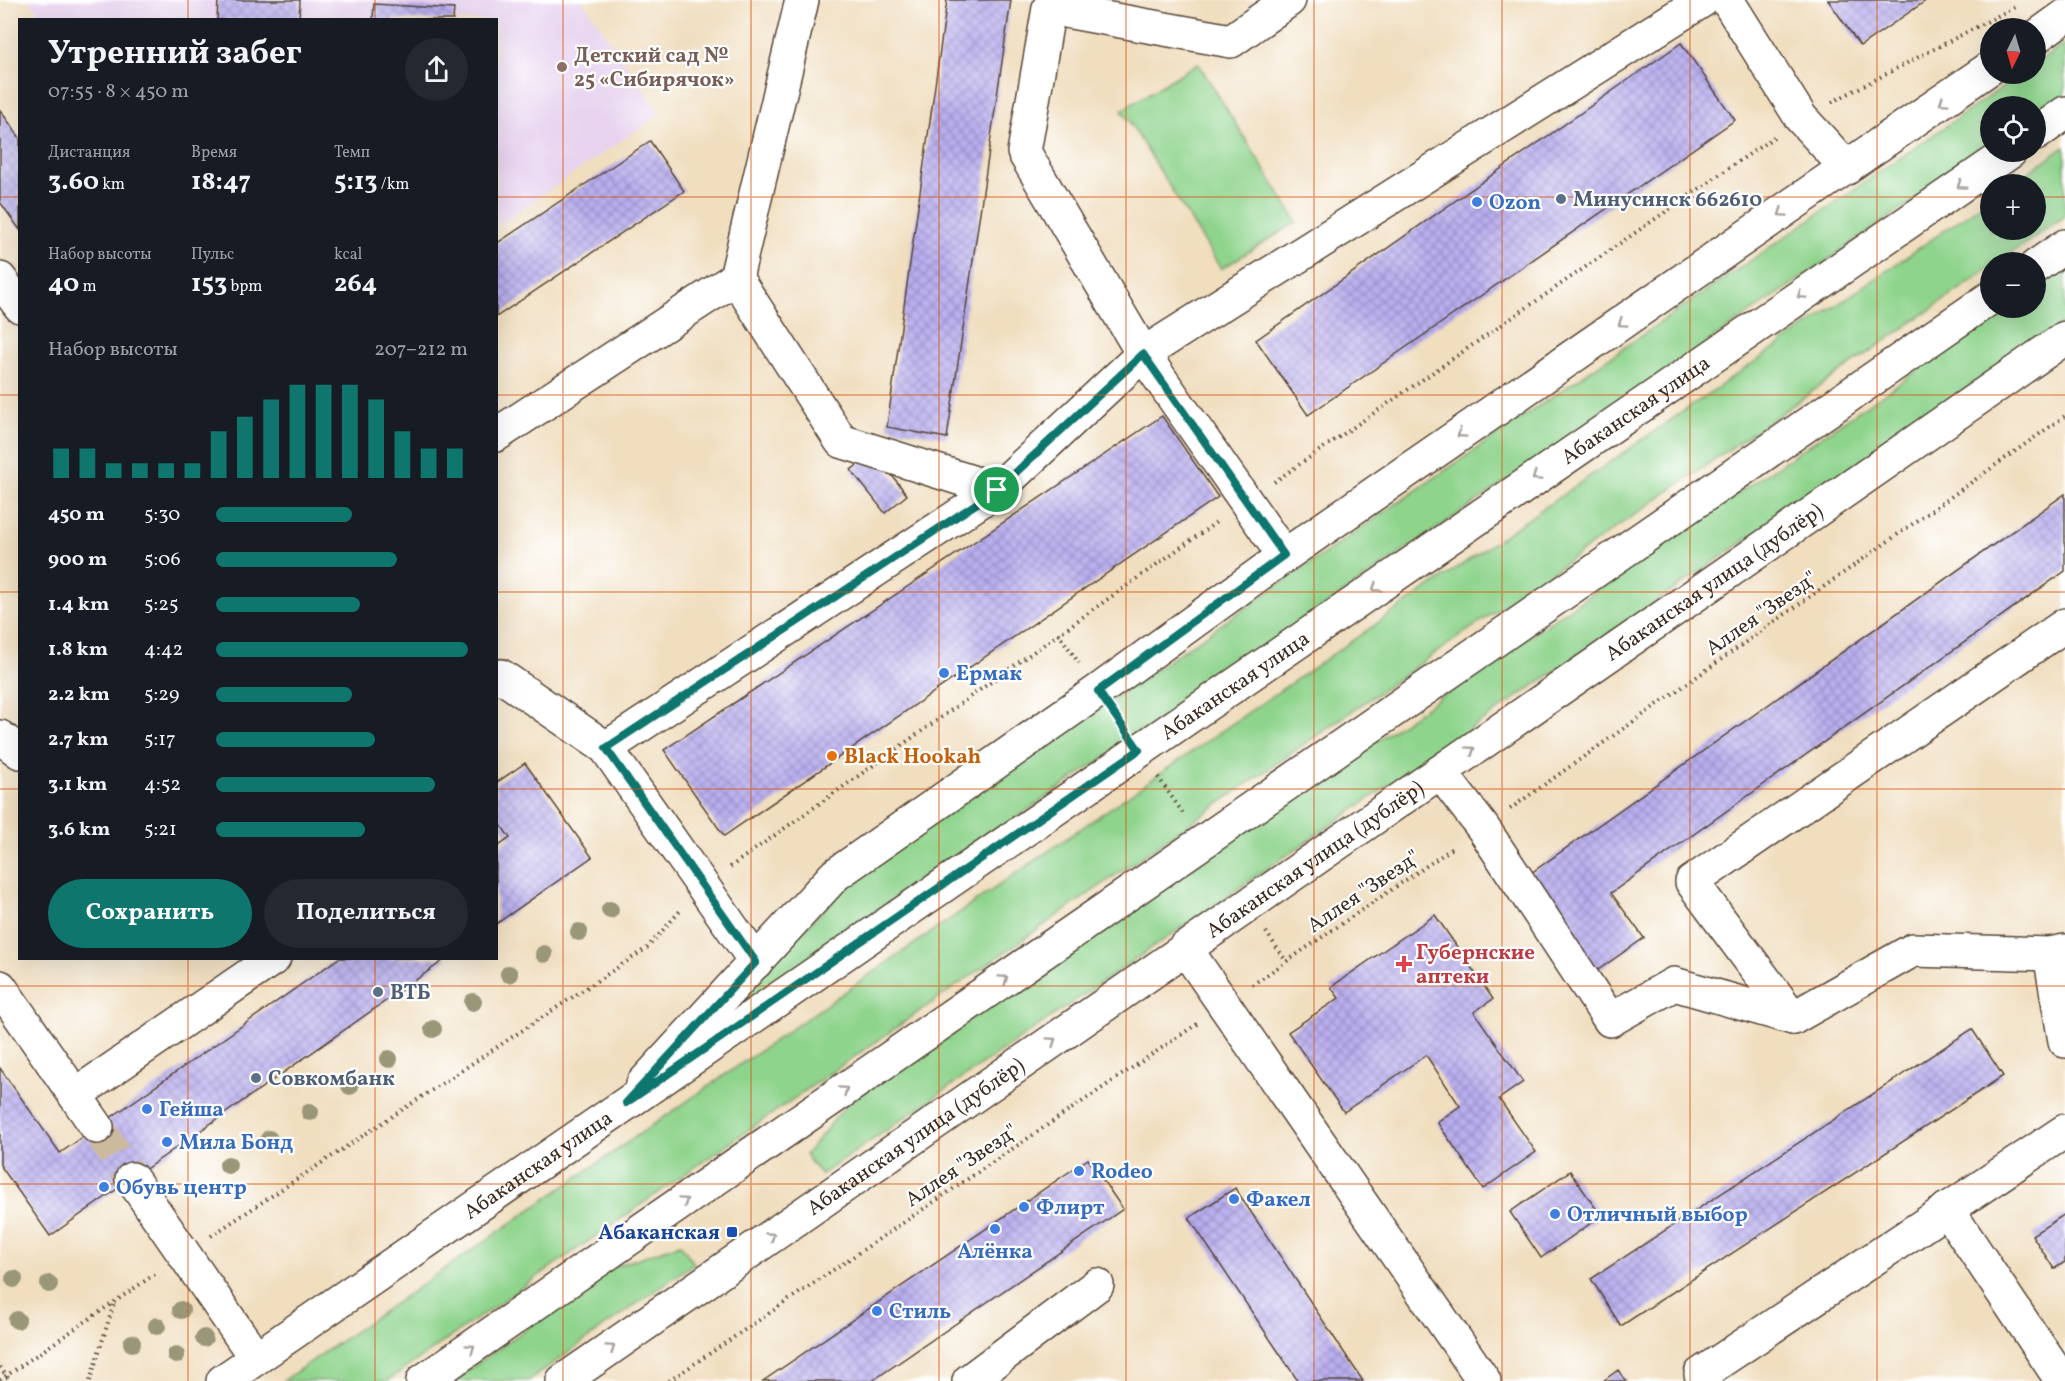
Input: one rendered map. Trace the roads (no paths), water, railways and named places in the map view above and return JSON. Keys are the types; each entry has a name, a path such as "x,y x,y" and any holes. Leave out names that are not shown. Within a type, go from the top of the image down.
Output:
{"main road":[{"path":"498,434 736,278 802,0"},
{"path":"1284,555 1143,354 1024,152 1049,8 1232,41 1289,0"},
{"path":"606,748 997,490 1143,354 1703,0"},
{"path":"1727,0 1801,118 1847,168"},
{"path":"2046,30 2065,16"},
{"path":"626,1103 835,875 1098,691 1284,555 1980,75"},
{"path":"2046,127 2065,113"},
{"name":"Абаканская улица","path":"223,1381 1995,162"},
{"path":"2046,259 2065,246"},
{"path":"736,278 842,441 997,490"},
{"path":"0,279 18,303"},
{"path":"423,1381 1980,304"},
{"name":"Абаканская улица (дублёр)","path":"563,1381 2065,338"},
{"path":"1793,1018 1692,882 2065,625"},
{"path":"498,677 501,676 606,748 756,962"},
{"path":"0,737 18,750"},
{"path":"1440,772 1483,828 1610,1020 1674,984 1793,1018 1913,950 2058,953 2065,1041"},
{"path":"1185,948 1484,1381"},
{"path":"75,1095 271,960"},
{"path":"0,987 97,1127"},
{"path":"1706,1381 1701,1374 2065,1131"},
{"path":"132,1179 256,1358"},
{"path":"1947,1209 2062,1381"},
{"path":"969,1381 1097,1285"}],"tunnel":[{"path":"97,1127 132,1179"}],"place":[{"name":"Детский сад № 25 «Сибирячок»","path":"562,67"},
{"name":"Минусинск 662610","path":"1561,199"},
{"name":"Ozon","path":"1477,202"},
{"name":"Ермак","path":"944,673"},
{"name":"Black Hookah","path":"832,756"},
{"name":"Губернские аптеки","path":"1404,964"},
{"name":"ВТБ","path":"378,992"},
{"name":"Совкомбанк","path":"256,1078"},
{"name":"Гейша","path":"147,1109"},
{"name":"Мила Бонд","path":"167,1142"},
{"name":"Rodeo","path":"1079,1171"},
{"name":"Обувь центр","path":"104,1187"},
{"name":"Факел","path":"1234,1199"},
{"name":"Флирт","path":"1024,1207"},
{"name":"Отличный выбор","path":"1555,1214"},
{"name":"Алёнка","path":"995,1229"},
{"name":"Абаканская","path":"732,1232"},
{"name":"Стиль","path":"877,1311"}]}
